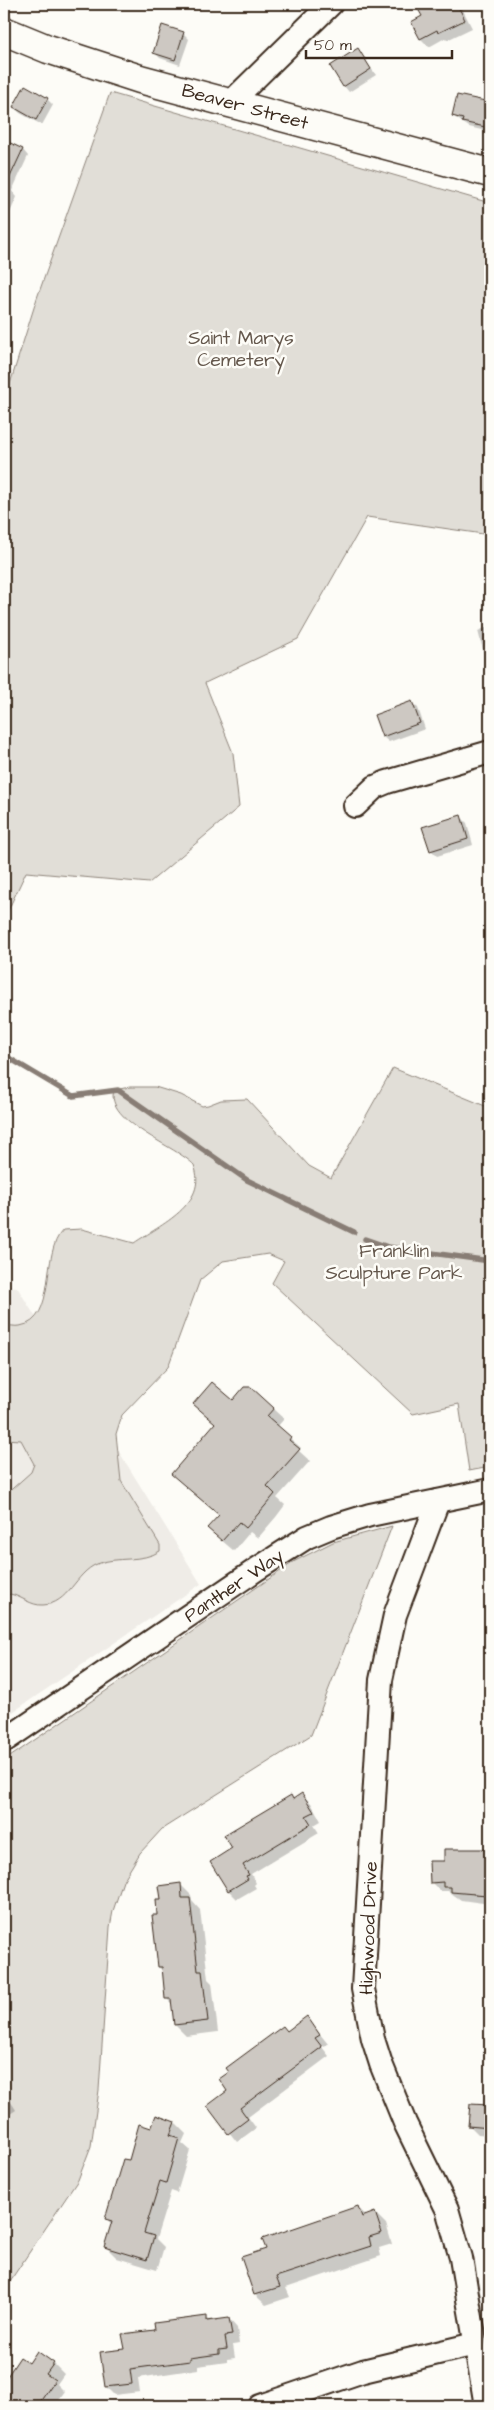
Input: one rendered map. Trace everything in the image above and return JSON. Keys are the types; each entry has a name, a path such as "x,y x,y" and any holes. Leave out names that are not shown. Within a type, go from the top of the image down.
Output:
{"main road":[{"name":"Beaver Street","path":"4,33 140,79 490,173"}],"street":[{"path":"231,102 331,4"},
{"path":"355,806 376,787 387,782 490,752"},
{"name":"Panther Way","path":"4,1742 257,1569 308,1537 331,1527 370,1515 490,1490"},
{"name":"Highwood Drive","path":"438,1501 395,1615 381,1680 363,1989 373,2039 381,2064 405,2124 447,2209 461,2258 486,2406"},
{"path":"260,2406 363,2371 475,2344"}],"shaded area":[{"path":"4,1286 17,1287 201,1584 4,1718"}],"green space":[{"name":"Saint Marys Cemetery","path":"110,93 490,203 490,535 367,517 298,639 205,683 233,753 239,807 149,883 26,872 4,919 4,403 37,298"},
{"name":"Franklin Sculpture Park","path":"393,1068 490,1108 490,1467 469,1471 459,1404 413,1414 272,1283 284,1261 268,1254 223,1261 200,1280 168,1367 122,1415 116,1434 121,1481 160,1545 160,1551 145,1557 112,1560 97,1564 89,1568 66,1594 52,1603 34,1604 10,1594 4,1597 4,1496 31,1472 34,1464 21,1440 4,1439 4,1325 20,1326 32,1321 40,1312 52,1254 56,1240 63,1230 82,1229 134,1243 179,1212 195,1191 197,1179 194,1165 131,1123 120,1112 114,1101 114,1090 130,1087 155,1087 181,1095 202,1106 221,1100 247,1099 309,1166 331,1178"},
{"path":"392,1526 311,1735 162,1829 140,1853 123,1881 110,1927 99,2090 91,2146 78,2180 4,2290 4,1761 295,1561 333,1542"}],"building":[{"path":"415,4 457,4 465,20 438,33 437,30 420,39 411,22 422,16"},
{"path":"162,25 184,32 175,60 153,53"},
{"path":"358,48 371,69 343,87 330,66"},
{"path":"25,85 48,98 36,120 13,107"},
{"path":"457,95 490,102 490,128 462,122 463,119 452,116"},
{"path":"4,140 23,149 4,190"},
{"path":"412,701 420,723 382,737 374,715"},
{"path":"461,815 468,839 430,851 422,827"},
{"path":"212,1382 233,1400 244,1387 251,1387 274,1408 267,1416 291,1437 289,1440 300,1449 267,1486 275,1494 265,1506 246,1528 239,1522 222,1541 207,1528 219,1515 171,1474 215,1423 193,1404"},
{"path":"302,1793 314,1812 306,1816 311,1824 243,1865 249,1875 246,1876 248,1879 228,1891 210,1862 232,1848 224,1835 291,1795 293,1799"},
{"path":"444,1849 490,1849 490,1892 487,1895 451,1892 451,1887 443,1887 443,1882 430,1883 429,1861 444,1861"},
{"path":"181,1883 182,1898 190,1898 198,1971 202,1971 208,2021 174,2025 171,1999 165,1999 162,1967 158,1967 152,1915 157,1915 156,1899 161,1899 159,1886"},
{"path":"307,2016 320,2035 315,2038 322,2047 240,2108 248,2119 228,2134 207,2106 227,2091 219,2079 229,2072 226,2068 283,2026 287,2031"},
{"path":"470,2104 490,2105 490,2128 468,2126"},
{"path":"156,2115 175,2122 170,2135 179,2138 166,2183 160,2181 144,2233 154,2236 147,2260 104,2247 112,2221 105,2219 123,2159 129,2160 139,2124 151,2128"},
{"path":"358,2206 362,2217 375,2212 382,2233 369,2237 371,2246 276,2277 280,2287 254,2295 241,2257 266,2249 262,2239"},
{"path":"207,2316 207,2321 229,2318 232,2335 225,2336 227,2349 219,2350 219,2354 190,2358 190,2361 130,2369 132,2384 105,2387 100,2352 125,2349 122,2334 155,2330 154,2323"},
{"path":"37,2351 54,2363 46,2374 55,2380 40,2402 37,2401 34,2406 4,2406 4,2381 20,2357 29,2363"}],"waterway":[{"path":"4,1055 73,1096 118,1090 247,1180 354,1232"},
{"path":"365,1239 388,1247 490,1261"}]}
